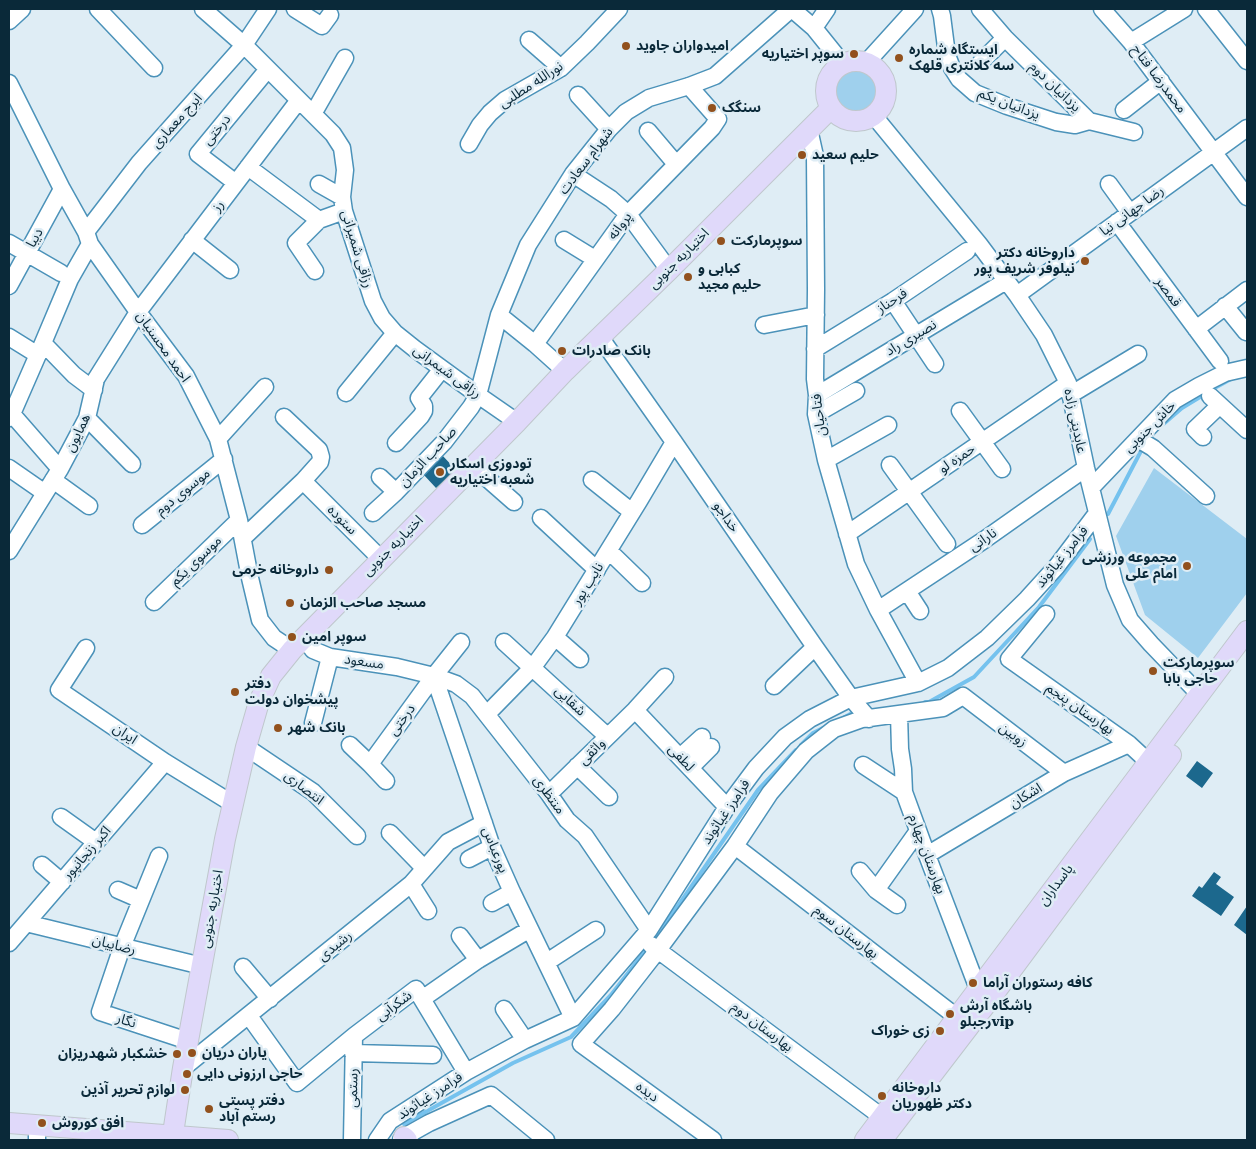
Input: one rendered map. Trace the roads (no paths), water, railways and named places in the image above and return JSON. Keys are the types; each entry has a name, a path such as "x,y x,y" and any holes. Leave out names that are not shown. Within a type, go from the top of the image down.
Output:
{"main road":[{"path":"851,61 866,62 875,67 886,83 885,102 881,110 874,116 856,122 846,120 831,108 827,99 826,88 828,78 843,64 851,61"},
{"name":"اختیاریه جنوبی","path":"172,1138 225,839 246,747 259,702 271,676 287,655 566,371 831,108"},
{"name":"پاسداران","path":"865,1140 984,994 1204,698 1247,631"},
{"name":"پاسداران","path":"1204,698 1247,650"},
{"name":"پاسداران","path":"882,1140 962,1022"},
{"path":"9,1123 172,1138 228,1140"},
{"path":"9,1134 37,1138 106,1140"}],"street":[{"path":"9,21 22,9"},
{"path":"98,9 154,68"},
{"path":"203,9 244,45 313,114 345,58"},
{"name":"ایرج معماری","path":"10,416 88,238 140,163 244,45 268,9"},
{"path":"295,9 322,26 330,15"},
{"name":"نورالله مطلبی","path":"469,144 480,125 490,113 505,100 561,68 619,9"},
{"path":"791,9 814,28 843,64"},
{"name":"شهرام سعادت","path":"478,395 499,315 528,244 573,174 609,129 626,112 649,98 715,76 791,9"},
{"path":"814,28 827,9"},
{"path":"866,62 915,9"},
{"name":"یزدانیان یکم","path":"940,9 947,55 952,68 959,79 975,93 1056,122 1075,125 1089,120 1134,132"},
{"name":"یزدانیان دوم","path":"980,9 1005,38 1089,120"},
{"name":"محمدرضا فتاح","path":"1102,9 1131,42 1247,196"},
{"path":"1131,42 1184,9"},
{"path":"1206,9 1247,61"},
{"path":"981,62 1005,38"},
{"path":"529,40 561,68"},
{"name":"درختی","path":"236,183 198,154 268,69"},
{"path":"1124,110 1161,81"},
{"name":"احمد محسنیان","path":"9,82 88,238 138,312 186,376 218,439 239,520 260,620 287,655"},
{"name":"پروانه","path":"535,344 628,214 712,128 718,119 689,86"},
{"path":"578,94 609,129"},
{"name":"رز","path":"138,312 299,100"},
{"name":"رزاقی شمیرانی","path":"313,114 333,134 342,148 345,170 343,204 373,301 382,318"},
{"name":"عابدینی زاده","path":"874,116 978,244 1017,295 1044,335 1069,389 1086,468 1115,585 1130,620 1204,698"},
{"name":"رضا جهانی نیا","path":"1017,295 1247,128"},
{"name":"فتاحیان","path":"809,129 815,156 816,414 826,460 856,564 878,610 918,683"},
{"path":"648,131 676,164"},
{"path":"248,167 319,220"},
{"path":"573,174 611,199 628,214 669,270"},
{"path":"315,271 296,243 319,220 343,204 319,184"},
{"path":"1109,184 1130,213"},
{"name":"دیبا","path":"9,286 62,189"},
{"name":"قمصر","path":"1117,222 1220,360"},
{"path":"192,240 230,270"},
{"path":"564,240 595,259"},
{"path":"9,243 61,273"},
{"name":"فرحناز","path":"815,349 892,301 966,251"},
{"name":"نصیری راد","path":"816,395 1006,281"},
{"path":"1196,329 1247,290"},
{"path":"892,301 935,364"},
{"path":"1225,306 1246,332"},
{"name":"همایون","path":"9,551 52,481 87,418 96,379 138,312"},
{"path":"499,315 566,371"},
{"path":"764,325 816,315"},
{"name":"رزاقی شیمرانی","path":"382,318 395,333 442,370 517,422"},
{"path":"346,393 395,333"},
{"name":"خداجو","path":"600,337 815,647 851,698 869,719"},
{"path":"9,338 40,349 94,390"},
{"name":"حمزه لو","path":"846,534 983,441 1069,389 1138,354"},
{"name":"خاش جنوبی","path":"1091,488 1175,400 1225,373 1247,368"},
{"path":"396,443 421,416 424,406 419,398 442,370"},
{"path":"218,439 266,387"},
{"path":"816,414 856,391"},
{"name":"صاحب الزمان","path":"373,513 444,442 478,395"},
{"path":"1203,437 1195,429 1215,401 1247,430"},
{"path":"960,411 1002,469"},
{"path":"10,416 52,481"},
{"path":"243,538 303,481 320,462 319,450 284,417"},
{"path":"87,418 132,464"},
{"path":"826,460 888,425"},
{"path":"1138,439 1153,448 1206,496"},
{"name":"نایب پور","path":"486,714 532,667 555,637 674,442"},
{"name":"موسوی دوم","path":"142,525 224,459"},
{"path":"890,465 947,544"},
{"path":"473,466 514,502"},
{"path":"9,468 52,481 89,506"},
{"name":"نارانی","path":"878,610 984,540 1086,468"},
{"path":"380,477 396,492"},
{"path":"592,480 632,512"},
{"name":"ستوده","path":"303,481 381,559"},
{"name":"فرامرز غیاثوند","path":"377,1140 390,1121 466,1072 525,1040 573,1018 645,934 727,807 756,768 785,737 810,719 851,698 918,683 948,668 993,632 1027,599 1057,566 1097,513"},
{"path":"540,518 597,570"},
{"name":"موسوی یکم","path":"154,602 239,520"},
{"path":"609,551 642,583"},
{"path":"907,591 920,611"},
{"name":"بهارستان پنجم","path":"1046,614 1009,658 1130,744 1154,767"},
{"name":"مسعود","path":"309,633 308,643 313,650 330,657 398,667 434,676"},
{"path":"555,637 580,659"},
{"name":"درختی","path":"370,764 461,642"},
{"name":"شقایی","path":"504,642 607,736"},
{"path":"774,686 815,647"},
{"name":"ایران","path":"86,648 59,690 165,762 233,804"},
{"path":"287,655 330,657 313,723"},
{"name":"منتظری","path":"434,676 456,684 472,696 549,794 567,820 585,836 645,934"},
{"name":"پورعباس","path":"434,676 492,847 573,1018"},
{"name":"واثقی","path":"549,794 635,710 665,677"},
{"name":"فرامرز غیاثوند","path":"581,1044 612,1009 658,950 735,846 770,792 806,751 834,730 862,720 943,708 963,696"},
{"name":"زوبین","path":"963,696 1064,773"},
{"name":"لطفی","path":"635,710 727,807"},
{"name":"بهارستان چهارم","path":"899,714 904,792 927,855 984,994"},
{"path":"685,762 706,742"},
{"name":"اشکان","path":"927,855 1064,773 1130,744"},
{"path":"350,745 386,781"},
{"name":"انتصاری","path":"246,747 313,792 357,836"},
{"name":"اکبر زنجانپور","path":"9,943 165,762"},
{"path":"863,765 904,792"},
{"path":"577,766 609,797"},
{"path":"62,817 96,842"},
{"name":"رشیدی","path":"183,1068 411,884 448,842 484,823"},
{"path":"876,890 918,831"},
{"path":"390,833 424,868"},
{"name":"بهارستان سوم","path":"735,846 962,1022"},
{"path":"469,859 492,847"},
{"path":"122,947 159,856"},
{"path":"42,865 62,882"},
{"path":"860,871 876,890 897,905"},
{"path":"411,884 428,911"},
{"path":"118,890 141,900"},
{"path":"492,903 512,892"},
{"name":"رضاییان","path":"26,923 202,966"},
{"path":"422,999 478,960 530,929"},
{"path":"546,962 596,930"},
{"name":"بهارستان دوم","path":"645,934 658,950 882,1117"},
{"path":"460,936 478,960"},
{"name":"نگار","path":"122,947 100,1012 188,1041"},
{"path":"244,967 270,999"},
{"name":"شکرآبی","path":"249,1016 297,1083 354,1036 416,989 466,1072"},
{"path":"504,1009 525,1040"},
{"name":"رستمی","path":"352,1140 354,1036"},
{"name":"دیده","path":"581,1044 713,1140"},
{"path":"353,1053 433,1055"},
{"name":"فرامرز غیاثوند","path":"404,1139 429,1123 490,1095 546,1140"}],"waterway":[{"path":"1211,390 1231,379"},
{"path":"1160,427 1182,408 1205,394"},
{"path":"1108,514 1141,451"},
{"path":"925,702 929,702 974,677 1039,607 1090,539"},
{"path":"843,718 854,712"},
{"path":"801,745 813,733 823,728"},
{"path":"654,939 758,790 796,750"},
{"path":"404,1124 513,1063 571,1037 611,995 646,950"}],"place":[{"name":"امیدواران جاوید","path":"626,46"},
{"name":"سوپر اختیاریه","path":"854,54"},
{"name":"ایستگاه شماره سه کلانتری قلهک","path":"899,58"},
{"name":"سنگک","path":"712,108"},
{"name":"حلیم سعید","path":"802,155"},
{"name":"سوپرمارکت","path":"721,241"},
{"name":"داروخانه دکتر نیلوفر شریف پور","path":"1085,261"},
{"name":"کبابی و حلیم مجید","path":"688,277"},
{"name":"بانک صادرات","path":"562,351"},
{"name":"تودوزی اسکار شعبه اختیاریه","path":"440,472"},
{"name":"مجموعه ورزشی امام علی","path":"1187,566"},
{"name":"داروخانه خرمی","path":"329,570"},
{"name":"مسجد صاحب الزمان","path":"290,603"},
{"name":"سوپر امین","path":"292,637"},
{"name":"سوپرمارکت حاجی بابا","path":"1153,671"},
{"name":"دفتر پیشخوان دولت","path":"235,692"},
{"name":"بانک شهر","path":"278,728"},
{"name":"کافه رستوران آراما","path":"973,983"},
{"name":"باشگاه آرش رجبلوvip","path":"950,1014"},
{"name":"زی خوراک","path":"940,1031"},
{"name":"یاران دریان","path":"192,1053"},
{"name":"خشکبار شهدریزان","path":"177,1054"},
{"name":"حاجی ارزونی دایی","path":"187,1074"},
{"name":"لوازم تحریر آذین","path":"185,1090"},
{"name":"داروخانه دکتر ظهوریان","path":"882,1096"},
{"name":"دفتر پستی رستم آباد","path":"209,1109"},
{"name":"افق کوروش","path":"42,1123"}]}
